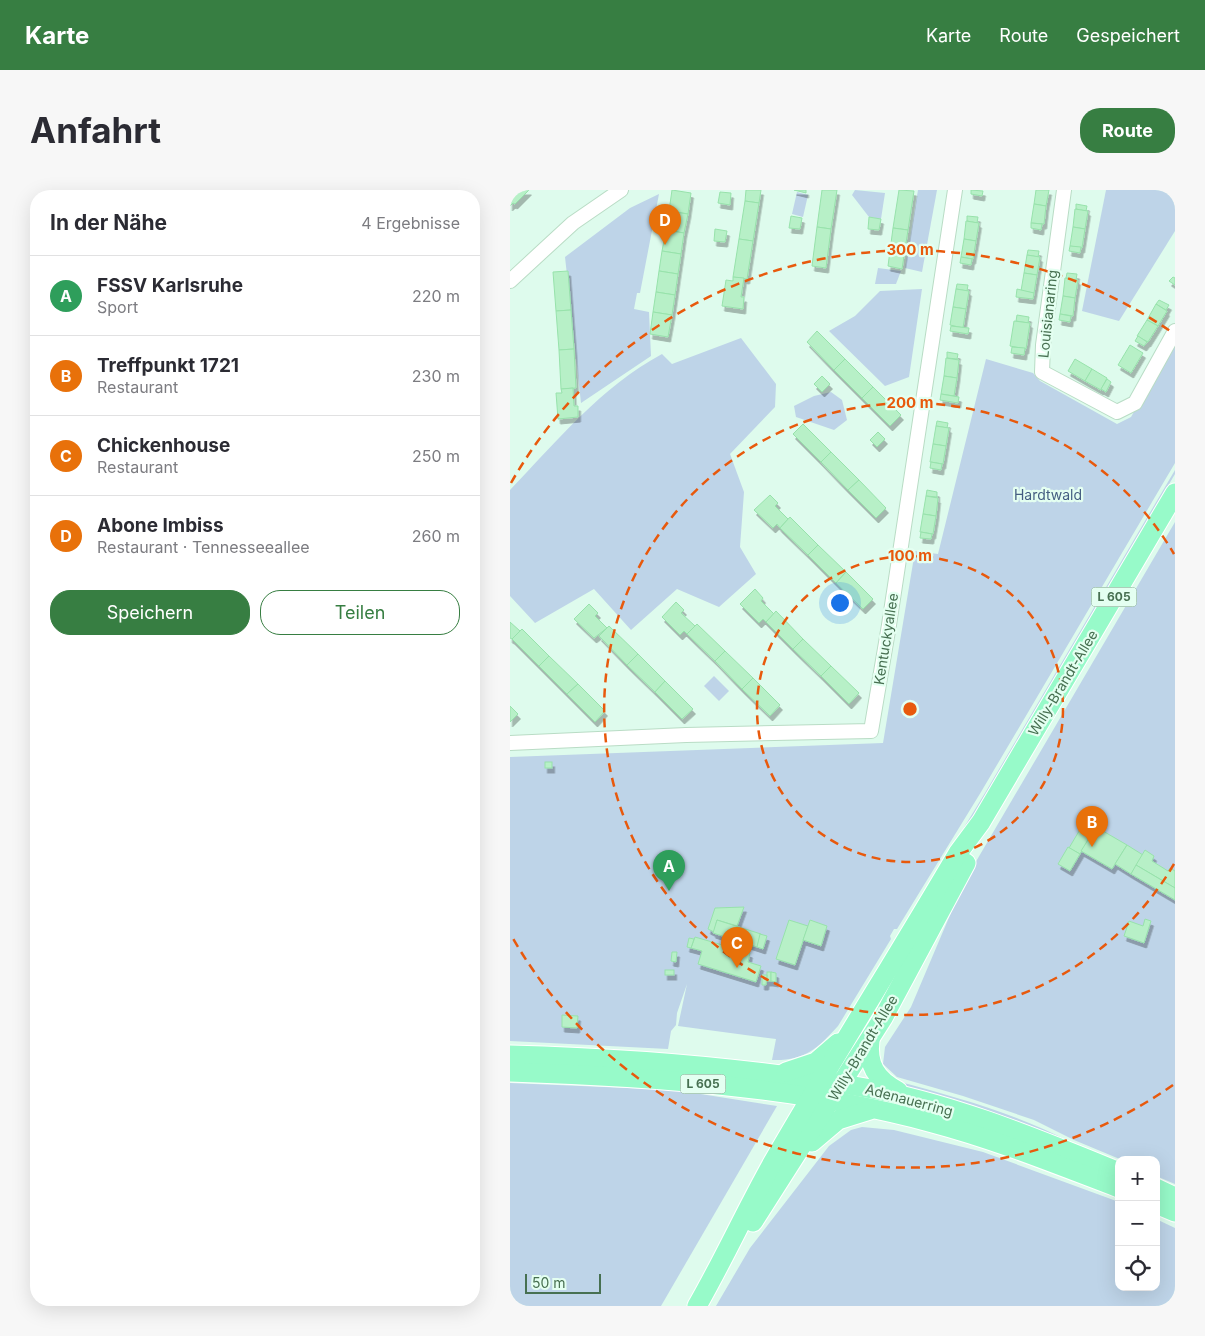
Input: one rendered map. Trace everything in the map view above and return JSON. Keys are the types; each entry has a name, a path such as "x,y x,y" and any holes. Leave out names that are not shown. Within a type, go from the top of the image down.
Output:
{"main road":[{"name":"Willy-Brandt-Allee","path":"723,1262 733,1234 822,1080 958,853 981,822 1175,493"},
{"name":"Willy-Brandt-Allee","path":"697,1306 723,1262 743,1239 870,1040 966,862 981,822"},
{"path":"775,1074 816,1062 851,1033"},
{"path":"870,1040 870,1061 877,1076 888,1086 909,1098"},
{"name":"Adenauerring","path":"510,1054 603,1058 775,1074 843,1084 909,1098 1038,1139 1115,1170"},
{"name":"Adenauerring","path":"510,1072 666,1080 812,1098 874,1109 990,1140 1115,1187"},
{"path":"797,1154 838,1120 874,1109"},
{"path":"1160,1190 1175,1197"},
{"path":"1160,1206 1175,1212"}],"street":[{"path":"510,282 573,223 621,190"},
{"name":"Kentuckyallee","path":"510,743 686,735 871,730 892,606 955,190"},
{"name":"Louisianaring","path":"1064,190 1046,316 1042,372 1117,412 1134,403 1175,331"}],"green space":[{"path":"855,190 885,193 881,219 869,217 852,195"},
{"path":"918,190 937,190 922,272 905,268"},
{"path":"1106,190 1175,190 1175,231 1119,321 1082,311"},
{"path":"797,192 808,195 803,217 792,214"},
{"path":"659,194 640,293 637,293 634,309 649,312 651,356 581,403 565,257 630,208"},
{"path":"878,268 901,271 896,284 875,284"},
{"path":"922,289 909,377 885,386 829,331 855,316 880,291"},
{"path":"741,338 776,384 775,407 730,454 744,492 740,547 756,574 719,607 677,589 631,630 594,589 535,623 510,596 510,490 581,416 619,382 640,367 662,354 672,364"},
{"name":"Hardtwald","path":"1175,341 1175,463 981,792 897,929 894,929 890,936 891,939 838,1026 817,1047 802,1056 772,1060 776,1039 678,1026 687,984 677,1013 676,1025 671,1031 668,1049 510,1041 510,757 883,743 915,551 938,554 986,359 1033,373 1040,381 1117,424 1131,417"},
{"path":"831,392 842,400 847,420 834,430 796,417 794,406 814,396"},
{"path":"1175,470 1175,474 939,876 906,925 905,924 985,793"},
{"path":"1175,522 1175,1184 1160,1178 1160,1156 1115,1157 1074,1140 1034,1120 963,1096 897,1077 883,1064 885,1047 911,1007 964,882"},
{"path":"714,676 729,691 719,701 704,686"},
{"path":"896,1081 964,1100 1008,1115 1072,1143 1003,1116 896,1084"},
{"path":"510,1083 675,1090 777,1106 661,1306 510,1306"},
{"path":"862,1127 894,1130 983,1152 1115,1201 1115,1291 1160,1291 1160,1221 1175,1228 1175,1306 716,1306 750,1248 829,1146 851,1130"}],"building":[{"path":"510,190 529,190 515,204 513,203 510,206"},
{"path":"672,190 691,193 688,214 669,211"},
{"path":"746,190 761,190 759,203 745,201"},
{"path":"794,190 806,190 806,193"},
{"path":"822,190 837,190 831,229 817,227"},
{"path":"899,190 914,191 908,230 893,228"},
{"path":"971,190 983,191 982,196 971,194"},
{"path":"1036,190 1049,190 1046,206 1034,204"},
{"path":"720,192 731,193 730,205 718,203"},
{"path":"745,201 759,203 753,241 739,239"},
{"path":"1034,204 1046,206 1044,224 1031,223"},
{"path":"1076,204 1087,206 1086,211 1076,209"},
{"path":"1075,209 1088,211 1085,229 1073,227"},
{"path":"669,211 688,214 684,233 666,230"},
{"path":"791,216 802,218 800,229 789,228"},
{"path":"967,216 978,217 977,223 967,221"},
{"path":"869,217 881,219 879,230 868,229"},
{"path":"966,221 979,223 976,241 964,239"},
{"path":"1031,223 1042,224 1041,230 1031,228"},
{"path":"817,227 831,229 826,268 812,266"},
{"path":"1073,227 1085,229 1082,248 1070,246"},
{"path":"893,228 908,230 902,269 888,266"},
{"path":"715,229 727,231 725,242 714,241"},
{"path":"666,230 684,233 681,254 662,251"},
{"path":"739,239 753,241 747,279 733,277"},
{"path":"964,239 976,241 973,259 961,257"},
{"path":"1070,246 1081,247 1080,253 1069,251"},
{"path":"1028,250 1039,251 1038,257 1027,255"},
{"path":"662,251 681,254 678,274 659,271"},
{"path":"1027,255 1040,257 1037,275 1024,273"},
{"path":"961,257 972,259 971,265 960,263"},
{"path":"568,271 571,310 556,311 553,272"},
{"path":"659,271 678,274 675,295 656,292"},
{"path":"1024,273 1037,275 1034,293 1021,291"},
{"path":"1067,273 1077,274 1076,280 1066,278"},
{"path":"733,277 744,278 741,297 744,297 743,309 722,306 726,280 733,281"},
{"path":"1173,277 1175,278 1175,285 1169,281"},
{"path":"1065,278 1078,280 1075,298 1063,296"},
{"path":"957,284 968,285 967,291 956,289"},
{"path":"956,289 969,291 966,309 953,307"},
{"path":"1017,289 1034,293 1033,299 1016,297"},
{"path":"656,292 675,295 672,315 653,312"},
{"path":"1063,296 1075,298 1073,316 1060,314"},
{"path":"1159,300 1169,305 1166,310 1156,304"},
{"path":"1156,304 1167,311 1158,326 1147,320"},
{"path":"953,307 966,309 963,328 950,325"},
{"path":"571,310 574,349 559,350 556,311"},
{"path":"653,312 672,315 668,337 650,334"},
{"path":"1060,314 1071,316 1070,322 1059,320"},
{"path":"1017,315 1029,317 1028,323 1016,321"},
{"path":"1147,320 1158,326 1148,342 1137,336"},
{"path":"1014,321 1030,323 1026,349 1010,346"},
{"path":"951,326 969,328 968,334 950,331"},
{"path":"817,331 845,359 834,370 807,342"},
{"path":"1138,336 1147,342 1144,346 1135,341"},
{"path":"1130,345 1143,353 1131,373 1118,365"},
{"path":"1012,347 1025,348 1024,355 1011,353"},
{"path":"574,349 576,388 561,389 559,350"},
{"path":"947,352 958,354 957,359 947,358"},
{"path":"946,358 959,360 957,378 944,376"},
{"path":"845,359 873,387 862,398 834,370"},
{"path":"1075,359 1092,369 1085,381 1068,371"},
{"path":"1092,369 1107,378 1101,390 1085,381"},
{"path":"822,376 830,384 822,392 814,384"},
{"path":"944,376 957,378 954,396 941,394"},
{"path":"1107,379 1111,382 1106,392 1101,389"},
{"path":"873,387 901,415 890,426 862,398"},
{"path":"573,388 574,406 578,406 578,417 558,419 556,393 562,393 561,389"},
{"path":"941,394 959,397 958,403 940,400"},
{"path":"937,421 948,423 947,428 936,426"},
{"path":"803,424 831,452 821,462 793,434"},
{"path":"936,426 949,428 946,446 933,444"},
{"path":"878,432 885,439 877,447 870,440"},
{"path":"933,444 946,446 943,464 930,462"},
{"path":"831,452 859,480 848,490 821,462"},
{"path":"931,462 942,464 941,470 930,468"},
{"path":"859,480 886,508 876,518 848,490"},
{"path":"927,490 937,492 937,497 926,496"},
{"path":"770,495 778,503 775,506 788,519 780,528 777,524 773,528 754,510"},
{"path":"926,496 938,498 936,516 923,514"},
{"path":"923,514 936,516 933,534 920,532"},
{"path":"790,517 818,545 808,555 780,528"},
{"path":"921,532 932,534 931,539 920,538"},
{"path":"818,545 846,572 836,583 808,555"},
{"path":"846,572 873,599 863,609 836,583"},
{"path":"755,589 763,598 761,601 774,614 766,622 763,619 759,623 740,604"},
{"path":"676,602 684,610 681,613 695,626 687,634 684,631 680,635 662,617"},
{"path":"589,604 598,613 595,616 607,628 594,638 574,619"},
{"path":"776,611 803,639 793,649 766,622"},
{"path":"510,622 520,631 512,639 510,638"},
{"path":"697,624 725,651 715,661 687,634"},
{"path":"609,626 638,654 627,665 599,636"},
{"path":"522,629 549,656 539,666 512,639"},
{"path":"803,639 831,666 821,676 793,649"},
{"path":"725,651 753,678 742,689 715,661"},
{"path":"638,654 665,681 655,692 627,665"},
{"path":"549,656 578,684 567,694 539,666"},
{"path":"831,666 859,693 849,704 821,676"},
{"path":"753,678 780,705 770,716 742,689"},
{"path":"665,681 693,709 682,719 655,692"},
{"path":"578,684 605,711 595,722 567,694"},
{"path":"510,706 518,714 510,722"},
{"path":"545,762 552,762 552,768 545,768"},
{"path":"1085,821 1096,827 1080,854 1069,848"},
{"path":"1096,827 1127,845 1112,869 1081,851"},
{"path":"1127,845 1143,855 1131,874 1115,864"},
{"path":"1068,847 1080,854 1070,871 1058,864"},
{"path":"1145,850 1154,856 1152,861 1168,871 1170,868 1175,871 1175,888 1136,865"},
{"path":"1136,865 1175,888 1175,900 1131,874"},
{"path":"744,907 737,926 717,920 714,932 708,929 715,908"},
{"path":"1145,919 1151,921 1144,943 1124,936 1129,921 1143,926"},
{"path":"717,920 761,934 757,947 713,933"},
{"path":"789,920 808,926 795,965 776,959"},
{"path":"810,920 827,926 821,946 803,940"},
{"path":"760,934 767,936 763,949 757,947"},
{"path":"695,937 750,953 748,962 761,966 756,982 698,964 702,951 691,948"},
{"path":"689,938 694,939 691,948 687,947"},
{"path":"672,952 677,952 676,962 671,961"},
{"path":"665,970 674,970 674,975 665,975"},
{"path":"767,972 771,972 771,981 767,981"},
{"path":"771,972 776,973 776,982 771,981"},
{"path":"762,975 767,975 766,985 762,985"},
{"path":"562,1015 578,1016 577,1028 562,1027"}],"place":[{"name":"Abone Imbiss","path":"665,245"},
{"name":"Treffpunkt 1721","path":"1092,847"},
{"name":"FSSV Karlsruhe","path":"669,891"},
{"name":"Chickenhouse","path":"737,968"}]}
